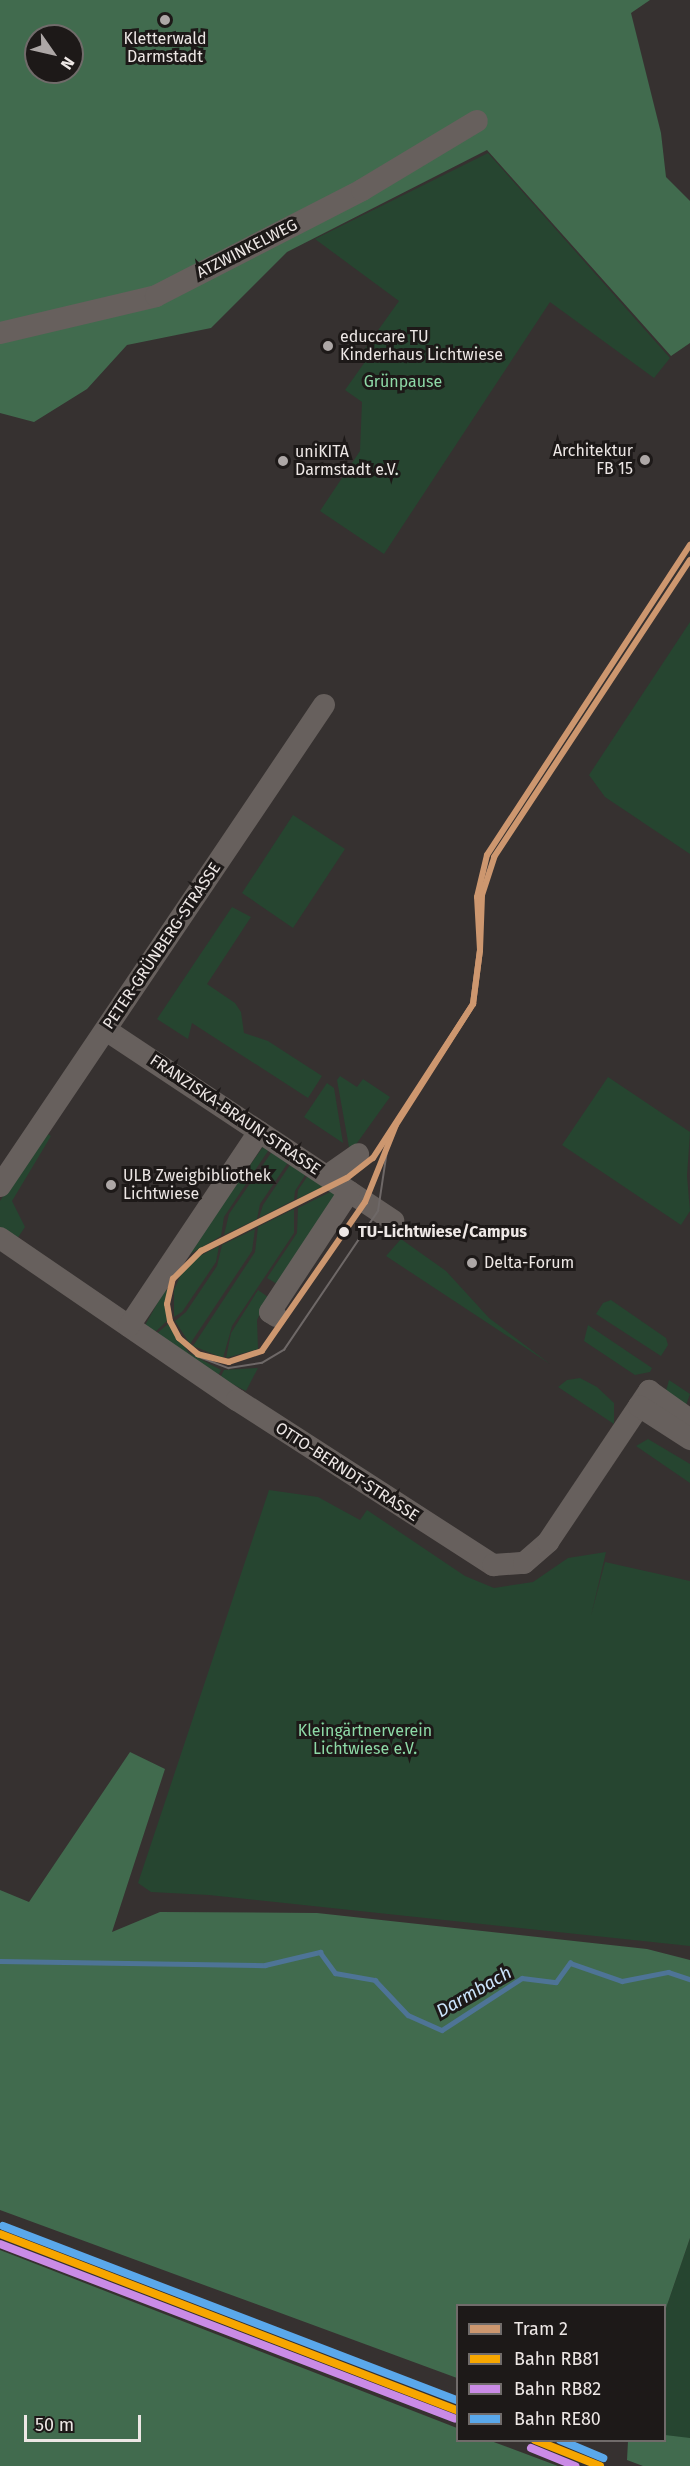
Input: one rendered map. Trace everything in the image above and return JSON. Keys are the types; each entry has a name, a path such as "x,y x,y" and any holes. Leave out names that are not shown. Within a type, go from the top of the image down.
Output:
{"street":[{"name":"ATZWINKELWEG","path":"0,333 156,296 362,190 477,121"},
{"name":"PETER-GRÜNBERG-STRASSE","path":"0,1186 324,705"},
{"name":"FRANZISKA-BRAUN-STRASSE","path":"106,1030 393,1221"},
{"path":"129,1326 259,1132"},
{"path":"327,1176 358,1155"},
{"path":"276,1316 270,1312 349,1192"},
{"name":"OTTO-BERNDT-STRASSE","path":"0,1238 472,1555 502,1567 524,1563 548,1542 644,1399"},
{"path":"644,1399 690,1420"},
{"path":"644,1399 690,1439"}],"green space":[{"path":"0,0 650,0 631,13 661,133 666,177 690,201 690,343 671,356 487,150 287,252 211,328 127,345 87,389 34,422 0,413"},
{"name":"Grünpause","path":"488,153 670,358 654,378 550,302 384,554 320,511 360,451 362,402 345,390 367,359 361,354 399,301 315,239"},
{"path":"690,622 690,854 605,797 589,775"},
{"path":"293,815 345,849 293,928 242,893"},
{"path":"232,907 251,917 207,984 235,1003 241,1012 244,1033 268,1041 322,1076 308,1098 192,1023 188,1039 157,1019"},
{"path":"340,1076 357,1087 363,1079 390,1097 352,1150 349,1147 337,1080"},
{"path":"608,1077 690,1132 687,1176 690,1211 681,1225 562,1145"},
{"path":"327,1083 334,1088 343,1143 304,1117"},
{"path":"45,1132 51,1136 12,1201 25,1227 17,1239 0,1228 0,1201"},
{"path":"265,1144 270,1148 224,1217 221,1236 185,1257"},
{"path":"273,1150 289,1161 260,1204 257,1219 224,1235 229,1214"},
{"path":"292,1162 307,1172 295,1191 294,1200 259,1218 263,1205"},
{"path":"309,1174 326,1185 297,1199 298,1190"},
{"path":"334,1190 338,1193 277,1284 267,1278 297,1233 298,1208"},
{"path":"294,1209 294,1233 232,1326 223,1358 193,1346 255,1252 258,1227"},
{"path":"255,1229 252,1251 190,1344 175,1321 186,1312 217,1266 222,1245"},
{"path":"401,1239 446,1271 489,1318 550,1364 386,1256"},
{"path":"219,1246 216,1262 182,1312 174,1317 174,1290 182,1272 196,1258"},
{"path":"167,1286 167,1321 153,1334 144,1327"},
{"path":"258,1290 268,1297 257,1320 258,1349 226,1358 231,1333"},
{"path":"611,1300 666,1338 668,1345 661,1356 596,1314 603,1303"},
{"path":"168,1324 189,1353 221,1370 218,1376 155,1335"},
{"path":"588,1325 652,1368 650,1372 635,1375 584,1341"},
{"path":"258,1368 246,1391 220,1378 224,1370"},
{"path":"580,1378 597,1387 614,1403 614,1424 558,1387 567,1380"},
{"path":"669,1380 690,1394 685,1408 666,1391"},
{"path":"648,1439 690,1464 690,1483 636,1446"},
{"name":"Kleingärtnerverein Lichtwiese e.V.","path":"269,1490 318,1497 360,1520 367,1510 465,1576 494,1588 533,1582 568,1558 606,1552 591,1616 605,1562 690,1581 690,1946 209,1895 151,1892 138,1883"},
{"path":"130,1752 165,1769 112,1932 160,1912 317,1913 647,1949 690,1960 690,2238 666,2308 666,2304 456,2304 456,2378 0,2210 0,1890 29,1902"},
{"path":"690,2238 690,2461 636,2442 666,2442 666,2308"},
{"path":"0,2250 456,2428 456,2442 494,2442 558,2466 0,2466"},
{"path":"666,2435 690,2438 690,2466 643,2466 627,2460 628,2442 666,2442"}],"waterway":[{"name":"Darmbach","path":"0,1961 265,1965 320,1952 335,1973 375,1980 408,2015 442,2030 522,1978 556,1982 570,1963 622,1981 668,1972 690,1979"}],"tram line":[{"name":"2","path":"480,950 477,897 487,855 690,545"},
{"name":"2","path":"480,950 482,895 494,857 690,560"},
{"name":"2","path":"473,1004 480,950"},
{"name":"2","path":"473,1004 480,950"},
{"name":"2","path":"473,1004 396,1125 365,1202 262,1351 229,1362 198,1354 179,1338 170,1321 167,1304 173,1279 201,1251 347,1178 373,1158 473,1004"},
{"path":"179,1338 197,1356 229,1368 262,1363 284,1350 378,1211 388,1144"}],"rail line":[{"name":"RE80","path":"3,2226 456,2400"},
{"name":"RB81","path":"0,2234 456,2410"},
{"name":"RB82","path":"0,2244 455,2419"},
{"name":"RB81","path":"540,2442 600,2466"},
{"name":"RE80","path":"565,2442 603,2458"},
{"name":"RB82","path":"531,2448 575,2466"}],"place":[{"name":"Kletterwald Darmstadt","path":"165,20"},
{"name":"educcare TU Kinderhaus Lichtwiese","path":"328,346"},
{"name":"Architektur FB 15","path":"645,460"},
{"name":"uniKITA Darmstadt e.V.","path":"283,461"},
{"name":"ULB Zweigbibliothek Lichtwiese","path":"111,1185"},
{"name":"TU-Lichtwiese/Campus","path":"344,1232"},
{"name":"Delta-Forum","path":"472,1263"}]}
